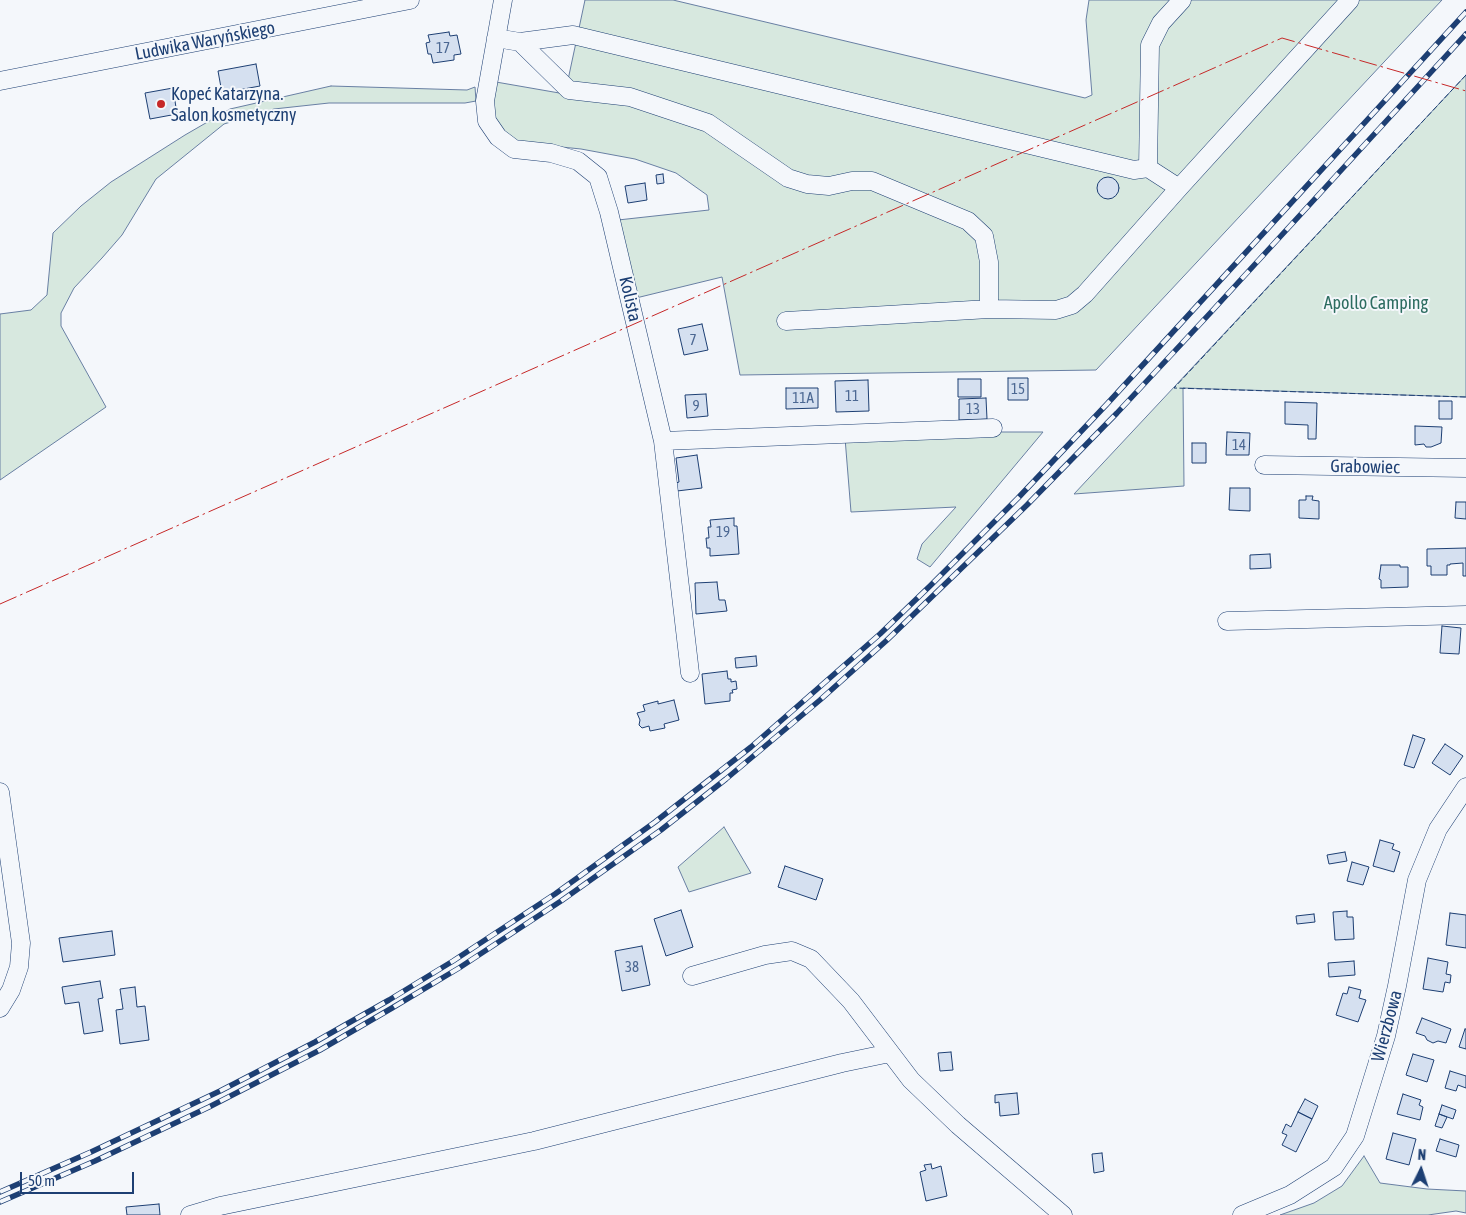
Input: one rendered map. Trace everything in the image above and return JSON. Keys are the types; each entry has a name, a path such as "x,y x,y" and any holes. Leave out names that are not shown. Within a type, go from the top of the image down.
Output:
{"street":[{"name":"Ludwika Waryńskiego","path":"0,81 410,0"},
{"name":"Kolista","path":"502,0 485,101 487,121 498,138 514,149 552,153 578,161 598,176 609,212 664,440 690,673"},
{"path":"1148,168 1150,45 1161,23 1182,0"},
{"path":"786,321 989,309 1056,310 1072,306 1085,294 1345,2"},
{"path":"496,38 520,42 573,36 1134,170 1148,168 1179,188"},
{"path":"520,42 569,90 630,97 708,123 788,178 807,184 829,186 852,181 872,180 968,221 984,236 989,262 989,309"},
{"path":"664,440 993,428"},
{"name":"Grabowiec","path":"1264,465 1466,468"},
{"path":"1227,621 1466,615"},
{"name":"Wierzbowa","path":"1242,1215 1290,1195 1334,1166 1355,1136 1386,1036 1417,880 1438,830 1466,787"},
{"path":"0,792 20,943 19,967 11,990 0,1008"},
{"path":"692,976 765,955 792,951 811,959 845,994 911,1080 958,1125 1064,1215"},
{"path":"190,1215 220,1206 316,1185 534,1141 842,1063 890,1053"}],"green space":[{"path":"585,0 673,0 1085,98 1092,95 1086,20 1089,0 1442,0 1096,370 740,375 722,277 636,298 618,220 709,210 707,195 676,173 635,159 581,149 522,143 505,134 494,117 491,102 496,82 565,94"},
{"name":"Apollo Camping","path":"1466,75 1466,397 1183,388 1184,486 1074,494"},
{"path":"331,86 467,90 475,87 476,101 465,103 329,103 274,109 224,124 156,179 122,235 74,288 61,313 61,326 106,407 0,480 0,314 31,310 47,295 53,233 81,206 111,182 230,109"},
{"path":"1043,432 930,567 917,559 922,544 956,507 851,512 845,438"},
{"path":"724,827 751,873 689,892 678,867"},
{"path":"1364,1156 1380,1183 1427,1189 1466,1191 1466,1213 1456,1211 1428,1215 1280,1215 1314,1203 1342,1186"}],"building":[{"path":"449,32 450,36 457,35 461,54 454,55 454,60 433,63 431,54 428,54 426,43 430,42 428,35"},
{"path":"256,64 260,86 222,93 218,71"},
{"name":"Kopeć Katarzyna. Salon kosmetyczny","path":"173,88 177,114 150,119 145,93"},
{"path":"663,174 664,183 657,184 656,175"},
{"path":"1108,177 1116,180 1119,188 1116,196 1108,199 1100,196 1097,188 1100,180"},
{"path":"645,183 647,200 628,203 625,186"},
{"path":"702,324 708,350 684,355 678,329"},
{"path":"1008,378 1028,378 1028,400 1008,400"},
{"path":"958,379 981,379 981,397 958,397"},
{"path":"868,380 869,411 836,412 835,381"},
{"path":"786,388 818,388 818,408 786,409"},
{"path":"706,394 708,416 687,418 685,395"},
{"path":"986,398 987,419 959,420 959,399"},
{"path":"1439,401 1452,401 1452,419 1439,419"},
{"path":"1285,402 1317,403 1316,439 1308,439 1308,425 1285,424"},
{"path":"1415,426 1442,427 1441,443 1431,447 1426,447 1424,444 1415,445"},
{"path":"1227,432 1250,433 1249,455 1226,455"},
{"path":"1192,443 1206,443 1206,463 1192,463"},
{"path":"697,455 702,488 677,491 676,483 679,482 676,458"},
{"path":"1230,488 1250,488 1250,511 1229,510"},
{"path":"1306,496 1313,496 1312,500 1319,501 1319,519 1299,518 1299,500 1306,500"},
{"path":"1456,502 1466,502 1466,519 1455,518"},
{"path":"734,518 734,526 737,526 739,554 710,556 710,548 707,548 706,538 709,538 708,527 711,527 710,520"},
{"path":"1466,548 1466,576 1463,576 1463,563 1447,565 1447,575 1431,575 1431,566 1427,566 1427,549"},
{"path":"1270,554 1271,568 1250,569 1250,555"},
{"path":"1381,565 1408,567 1408,587 1381,588 1381,580 1379,579"},
{"path":"717,582 719,600 725,600 727,611 696,614 695,583"},
{"path":"1442,626 1461,628 1459,654 1440,653"},
{"path":"756,656 757,666 736,668 735,658"},
{"path":"727,671 728,679 731,679 731,682 736,681 737,689 732,690 733,693 730,693 730,701 705,704 702,674"},
{"path":"674,700 679,720 664,724 665,728 650,731 649,726 642,728 639,725 640,720 637,713 645,711 643,705 658,701 658,704"},
{"path":"1413,735 1425,739 1414,768 1404,765"},
{"path":"1445,744 1463,756 1450,775 1432,763"},
{"path":"1380,840 1394,844 1392,849 1400,852 1394,872 1373,866"},
{"path":"1345,852 1347,861 1329,864 1327,855"},
{"path":"1352,862 1369,867 1363,885 1347,881"},
{"path":"785,866 823,879 816,900 778,887"},
{"path":"681,910 693,947 666,956 654,919"},
{"path":"1347,911 1347,917 1353,917 1354,939 1335,940 1333,912"},
{"path":"1450,913 1466,915 1466,948 1446,945"},
{"path":"1314,914 1315,922 1297,924 1296,916"},
{"path":"112,931 115,955 63,962 59,938"},
{"path":"642,946 650,985 622,991 615,951"},
{"path":"1428,958 1448,962 1446,974 1451,975 1450,983 1445,982 1443,992 1423,989"},
{"path":"1354,961 1355,975 1329,977 1328,963"},
{"path":"100,981 103,998 98,999 103,1031 84,1034 79,1002 65,1004 62,987"},
{"path":"135,987 137,1007 145,1006 149,1040 120,1044 116,1010 123,1009 120,989"},
{"path":"1349,987 1361,990 1359,998 1366,1000 1358,1022 1336,1015 1343,993 1347,994"},
{"path":"1422,1018 1451,1029 1446,1043 1438,1041 1433,1043 1427,1040 1425,1036 1416,1033"},
{"path":"1466,1029 1466,1049 1459,1047"},
{"path":"951,1052 953,1070 940,1071 938,1053"},
{"path":"1413,1054 1434,1060 1427,1082 1406,1075"},
{"path":"1450,1071 1466,1076 1466,1088 1458,1085 1456,1091 1445,1088"},
{"path":"1017,1093 1019,1114 1000,1116 999,1102 995,1103 995,1095"},
{"path":"1403,1094 1421,1100 1419,1105 1423,1107 1420,1120 1397,1114"},
{"path":"1305,1099 1318,1106 1312,1119 1298,1112"},
{"path":"1442,1105 1456,1110 1453,1119 1439,1114"},
{"path":"1298,1112 1312,1119 1296,1152 1282,1145 1287,1135 1282,1133 1286,1124 1291,1127"},
{"path":"1439,1114 1447,1117 1442,1128 1435,1126"},
{"path":"1393,1133 1416,1139 1409,1165 1386,1159"},
{"path":"1440,1139 1459,1145 1456,1157 1436,1151"},
{"path":"1102,1153 1104,1171 1094,1173 1092,1154"},
{"path":"931,1164 932,1169 941,1166 947,1196 926,1201 920,1172 926,1170 924,1165"},
{"path":"159,1204 160,1215 127,1215 126,1207"}],"railway":[{"path":"0,1192 91,1152 220,1091 315,1042 389,1000 453,961 555,894 655,822 751,747 880,634 1018,498 1107,404 1466,12"},
{"path":"0,1202 95,1161 209,1107 320,1050 459,968 561,901 661,830 726,779 820,700 886,641 1027,505 1117,413 1466,34"}],"fence":[{"path":"1466,75 1174,388 1466,397"}],"power":[{"path":"0,604 1282,38 1466,91"}],"place":[{"name":"Kopeć Katarzyna. Salon kosmetyczny","path":"161,104"}]}
